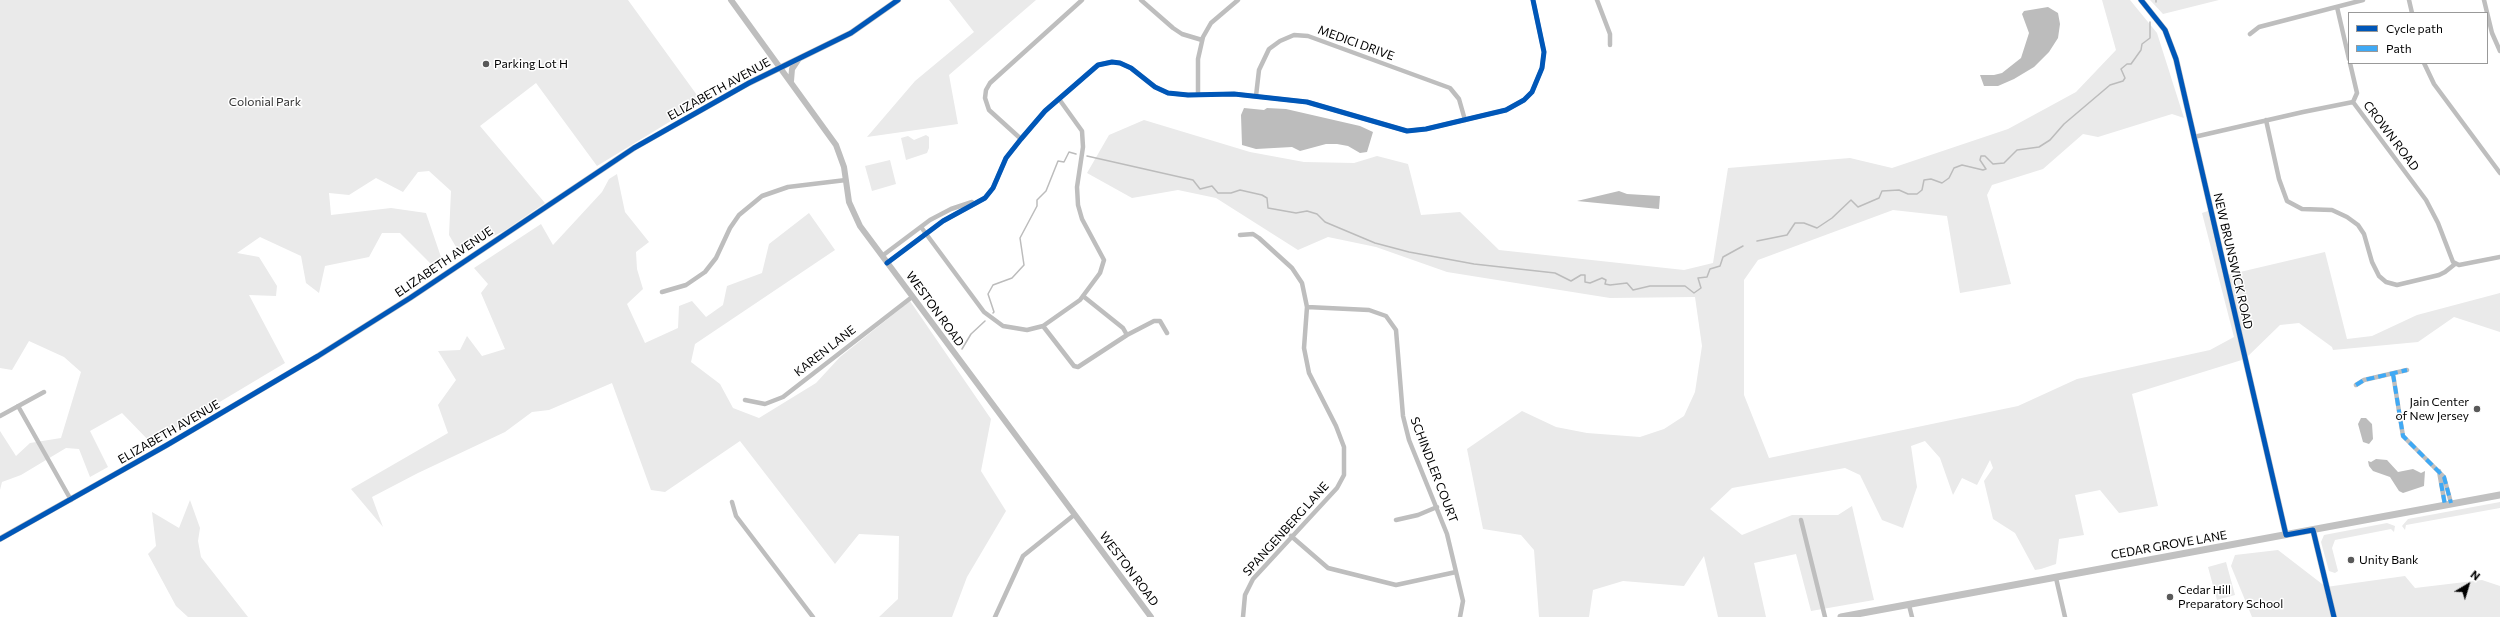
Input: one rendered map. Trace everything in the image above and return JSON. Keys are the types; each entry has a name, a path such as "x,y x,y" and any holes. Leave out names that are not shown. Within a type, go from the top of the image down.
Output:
{"main road":[{"name":"CEDAR GROVE LANE","path":"1841,617 2500,495"}],"street":[{"name":"WESTON ROAD","path":"731,0 836,145 842,159 849,202 856,218 912,297 1151,617"},
{"name":"ELIZABETH AVENUE","path":"0,539 167,445 362,328 624,155 780,67 858,29 898,0"},
{"path":"1021,139 989,110 985,98 986,90 990,83 1082,0"},
{"path":"1142,0 1173,28 1182,34 1202,40"},
{"path":"1198,95 1198,59 1202,40 1211,23 1238,0"},
{"path":"887,263 952,215 985,198 993,188 1006,158 1021,139 1059,99 1098,65 1112,62 1131,68 1156,87 1168,93 1256,96 1325,106 1407,131 1465,120 1506,110 1524,100 1532,92 1542,68 1544,52 1533,0"},
{"path":"1597,0 1610,34 1610,45"},
{"name":"NEW BRUNSWICK ROAD","path":"2141,0 2158,18 2170,41 2194,137 2286,535"},
{"path":"2250,34 2259,26 2363,0"},
{"path":"2409,0 2412,12"},
{"path":"2484,0 2487,12"},
{"path":"2336,7 2348,55"},
{"path":"2488,16 2492,33 2500,51"},
{"name":"MEDICI DRIVE","path":"1256,96 1259,70 1269,49 1280,41 1294,36 1308,36 1450,88 1459,99 1465,120"},
{"path":"791,82 792,69 799,58"},
{"path":"2350,64 2357,93 2353,102"},
{"path":"2424,64 2434,84 2498,166 2500,173"},
{"path":"921,227 989,318 1003,326 1018,330 1043,326 1064,313 1083,296 1100,274 1104,260 1082,220 1078,205 1077,187 1083,147 1082,131 1059,99"},
{"name":"CROWN ROAD","path":"2194,137 2353,102 2426,200 2438,223 2448,254 2455,264"},
{"path":"2266,120 2279,179 2287,201 2302,209 2332,210 2358,225 2368,243 2372,262 2379,276 2386,282 2397,285 2439,275 2455,264 2500,257"},
{"path":"662,292 686,285 705,272 716,258 734,221 754,201 778,189 846,180"},
{"path":"882,256 940,214 985,198"},
{"name":"SPANGENBERG LANE","path":"1240,235 1253,234 1292,268 1302,283 1307,307 1304,348 1309,373 1336,426 1344,447 1344,475 1337,488 1291,536 1250,583 1245,595 1243,617"},
{"path":"1083,296 1122,328 1127,335"},
{"name":"KAREN LANE","path":"745,400 765,404 783,397 912,297"},
{"name":"SCHINDLER COURT","path":"1307,307 1369,310 1386,316 1390,322 1397,337 1403,416 1409,440 1447,534 1462,601 1460,617"},
{"path":"1043,326 1074,366 1078,367 1127,335 1154,321 1160,321 1166,333"},
{"path":"2356,385 2364,380 2407,370"},
{"path":"2393,374 2403,436 2439,471 2446,480 2448,504"},
{"path":"0,416 44,392"},
{"path":"18,406 71,500"},
{"path":"732,502 736,516 814,617"},
{"path":"1396,520 1418,515 1437,507"},
{"path":"995,617 1019,563 1027,551 1074,515"},
{"path":"1801,520 1825,617"},
{"path":"2313,530 2334,617"},
{"path":"1291,536 1328,568 1396,585 1456,572"},
{"path":"2056,578 2065,617"},
{"path":"1909,605 1912,617"}],"green space":[{"name":"Colonial Park","path":"0,0 628,0 702,102 597,166 536,83 480,126 545,203 504,231 459,252 449,235 451,191 429,171 418,172 403,192 376,178 349,195 329,193 331,215 391,208 426,213 443,263 435,268 400,233 382,233 369,257 325,266 319,293 306,283 301,256 260,237 237,253 259,257 277,286 276,296 249,295 285,363 151,443 122,413 90,431 108,467 90,477 79,449 66,448 21,475 2,482 0,490 0,431 16,456 30,443 61,438 81,372 64,357 29,341 12,370 0,368"},
{"path":"949,0 1036,0 949,75 958,124 867,137 915,81 974,32"},
{"path":"2102,0 2130,0 2157,33 2184,118 2172,114 2098,137 2083,134 2043,169 1992,185 1987,195 2011,284 1960,293 1947,216 1893,210 1758,260 1744,280 1744,395 1769,458 2018,406 2077,379 2210,350 2234,337 2202,213 2208,211 2223,276 2325,252 2347,339 2372,336 2417,315 2500,293 2500,332 2454,317 2418,342 2333,350 2332,347 2299,323 2280,325 2245,359 2132,394 2158,506 2119,513 2100,490 2075,495 2084,535 2059,539 2056,564 2041,569 2035,570 2015,533 1993,519 1984,481 1993,468 1990,460 1977,485 1962,478 1953,495 1940,458 1925,441 1911,446 1917,487 1903,528 1882,520 1860,475 1845,468 1732,488 1710,509 1742,535 1792,515 1838,515 1852,506 1874,600 1811,611 1796,554 1754,563 1766,617 1718,617 1704,556 1684,586 1623,581 1593,590 1589,617 1539,617 1534,550 1521,535 1483,529 1467,449 1522,411 1556,427 1587,433 1640,437 1664,429 1684,416 1695,392 1702,346 1695,297 1610,298 1447,272 1376,247 1328,237 1298,250 1216,198 1178,190 1132,198 1087,173 1109,135 1144,120 1250,152 1304,162 1354,163 1377,156 1408,164 1421,215 1460,212 1499,250 1684,270 1713,263 1728,168 1850,158 1892,168 2008,129 2076,92 2116,50"},
{"path":"2150,0 2219,0 2163,14"},
{"path":"926,135 929,137 929,148 927,153 906,160 901,138 908,136 914,140"},
{"path":"890,160 896,184 872,191 865,166"},
{"path":"617,174 625,212 649,242 636,252 637,269 643,289 627,304 645,343 678,328 679,306 692,301 706,317 723,305 727,286 762,273 769,244 809,213 835,250 695,344 691,362 720,384 733,408 759,418 816,383 840,357 910,301 991,419 981,471 1006,511 967,577 952,617 879,617 898,599 899,536 859,534 835,564 740,441 665,492 651,490 612,383 549,410 532,412 505,432 418,473 372,497 383,527 351,489 448,433 438,405 456,380 438,351 460,350 467,336 482,356 505,349 481,293 488,284 474,268 541,224 553,245 602,192 609,179"},
{"path":"190,500 200,528 198,541 201,557 248,617 188,617 176,606 148,554 156,546 152,512 179,528"},
{"path":"2500,502 2500,508 2406,525 2405,530 2402,526 2408,519"},
{"path":"2387,523 2395,526 2394,532 2391,529 2335,540 2332,548 2338,571 2335,573 2329,571 2321,542 2324,535"},
{"path":"2278,550 2326,587 2405,576 2415,588 2482,580 2500,586 2500,617 2252,617 2231,566 2235,555"},
{"path":"2226,562 2235,595 2217,600 2208,567"}],"shaded area":[{"path":"2048,7 2058,13 2060,24 2058,38 2049,52 2034,67 2014,79 1998,86 1984,86 1980,75 1994,75 2002,73 2021,58 2029,33 2022,14 2024,11"},
{"path":"1244,108 1264,110 1267,108 1286,109 1360,126 1373,132 1367,152 1360,153 1348,146 1337,144 1326,144 1300,151 1292,147 1256,149 1242,145 1241,115"},
{"path":"1619,191 1627,194 1660,196 1659,209 1577,201"},
{"path":"2361,418 2366,418 2372,424 2373,439 2369,444 2363,442 2358,424"},
{"path":"2376,459 2387,460 2398,472 2413,469 2421,473 2425,471 2424,486 2403,493 2399,491 2390,477 2373,471 2369,466 2368,461 2371,462"}],"waterway":[{"path":"1757,241 1787,235 1795,223 1804,223 1817,228 1832,218 1851,200 1858,207 1879,198 1882,191 1899,190 1908,194 1917,194 1922,190 1924,180 1931,179 1942,183 1949,178 1954,168 1962,165 1983,170 1986,169 1980,160 1981,156 1985,156 1993,164 2004,163 2017,150 2039,147 2050,140 2064,124 2110,85 2123,81 2125,78 2121,69 2127,64 2131,64 2141,50 2142,44 2150,38 2150,22"},
{"path":"993,313 994,312 988,294 993,285 1012,278 1024,265 1020,238 1037,206 1037,200 1046,191 1058,161 1064,162 1069,152 1076,154"},
{"path":"1087,156 1193,180 1200,189 1212,186 1218,193 1231,193 1240,190 1262,195 1267,198 1268,208 1296,213 1307,211 1317,214 1325,222 1375,243 1409,252 1474,264 1555,273 1571,281 1581,275 1585,275 1585,282 1590,283 1602,278 1606,280 1605,284 1610,285 1627,283 1633,290 1650,286 1685,286 1694,293 1701,288 1698,278 1707,277 1710,269 1720,266 1723,257 1743,246"},
{"path":"962,349 971,334 985,321"}],"marked path":[{"path":"2356,385 2364,380 2407,370"},
{"path":"2393,374 2403,436 2444,477 2451,503"},
{"path":"2441,483 2445,505"}],"cycle path":[{"path":"0,539 167,445 318,356 410,298 634,148 749,83 851,33 898,0"},
{"path":"887,263 943,221 985,198 993,188 1006,158 1021,139 1045,111 1098,65 1112,62 1120,63 1131,68 1155,87 1168,93 1188,95 1234,94 1307,102 1407,131 1426,129 1506,110 1524,100 1532,92 1542,68 1544,52 1533,0"},
{"path":"2141,0 2165,30 2176,59 2286,535 2313,530 2334,617"}],"place":[{"name":"Parking Lot H","path":"486,64"},
{"name":"Jain Center of New Jersey","path":"2477,409"},
{"name":"Unity Bank","path":"2351,560"},
{"name":"Cedar Hill Preparatory School","path":"2170,597"}]}
